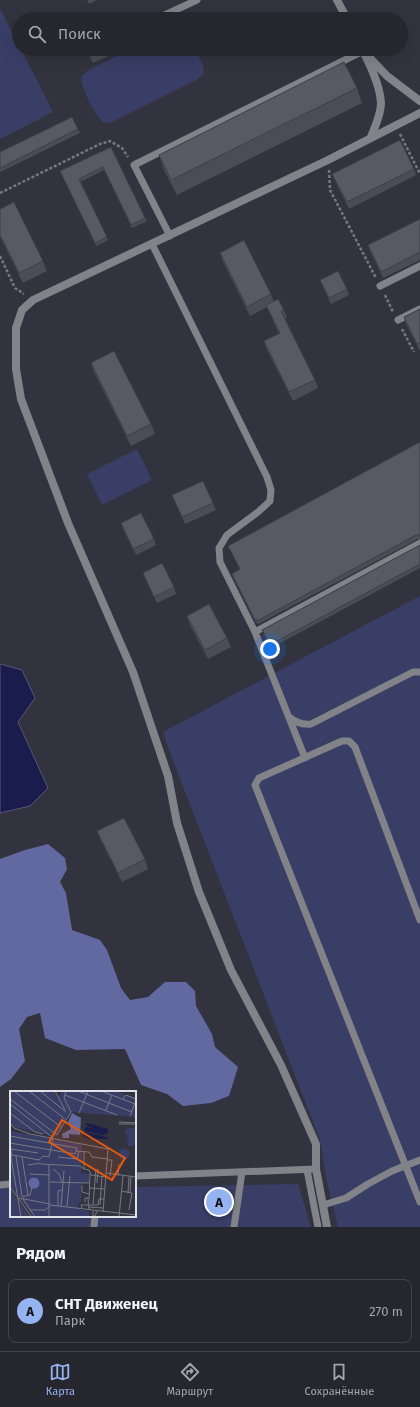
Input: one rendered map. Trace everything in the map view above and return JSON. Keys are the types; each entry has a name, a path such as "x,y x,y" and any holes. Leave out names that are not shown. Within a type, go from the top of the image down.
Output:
{"street":[{"path":"337,0 343,12"},
{"path":"366,56 377,83 381,103 378,118 371,137"},
{"path":"369,56 387,76 420,101"},
{"path":"327,1227 316,1169 316,1144 281,1065 231,970 199,892 177,823 168,776 133,672 68,523 21,399 16,369 16,328 22,310 33,300 328,160 420,113"}],"lane":[{"path":"171,12 197,0"},
{"path":"170,236 134,165 351,56"},
{"path":"152,244 267,477 271,490 270,501 228,535 219,548 220,562 255,632 305,758"},
{"path":"380,286 420,266"},
{"path":"398,320 420,309"},
{"path":"255,632 420,543"},
{"path":"289,717 302,725 311,724 413,672 420,672"},
{"path":"420,920 354,747 349,741 342,741 259,778 255,785 420,1202"},
{"path":"323,1206 346,1198 368,1184 420,1160"},
{"path":"136,1176 316,1169"},
{"path":"307,1170 317,1227"},
{"path":"234,1227 242,1172"},
{"path":"0,1185 10,1184"},
{"path":"94,1227 95,1217"}],"path":[{"path":"395,125 420,174"},
{"path":"0,193 100,144 110,142 122,148 134,165"},
{"path":"328,160 330,190 414,352"},
{"path":"0,256 15,288 33,300"}],"shaded area":[{"path":"0,8 12,32 12,56 25,56 53,112 0,139"},
{"path":"117,56 198,56 203,65 204,73 198,79 112,122 104,123 89,102 81,81 81,77 87,71"},
{"path":"137,449 152,480 102,505 87,474"},
{"path":"420,596 420,1227 338,1227 327,1182 320,1140 163,732"},
{"path":"0,664 22,670 35,698 18,722 48,788 30,806 0,813"},
{"path":"48,844 65,858 67,869 60,882 66,893 72,930 100,940 107,950 121,988 130,1000 148,997 165,982 186,982 195,991 196,1006 212,1034 215,1047 238,1067 229,1096 211,1103 183,1106 167,1094 141,1085 125,1049 76,1050 45,1038 40,1013 27,1017 19,1029 25,1061 11,1079 0,1087 0,859"},
{"path":"298,1184 311,1227 0,1227 0,1188 10,1188 10,1217 136,1217 136,1187"}],"building":[{"path":"344,62 357,88 171,180 159,155"},
{"path":"72,117 78,129 0,168 0,152"},
{"path":"400,140 414,169 347,202 332,174"},
{"path":"111,147 145,218 131,225 103,167 79,179 107,237 95,243 60,171"},
{"path":"14,202 43,261 19,273 0,235 0,209"},
{"path":"420,219 420,252 381,272 368,245"},
{"path":"244,240 271,294 247,307 220,253"},
{"path":"338,271 347,289 329,298 320,280"},
{"path":"278,299 284,310 281,311 315,380 289,392 264,341 280,333 266,305"},
{"path":"420,309 420,343 417,344 404,317"},
{"path":"114,351 151,424 127,436 91,363"},
{"path":"420,442 420,535 416,535 257,621 256,619 255,620 232,574 240,569 228,546"},
{"path":"203,481 213,503 182,517 172,495"},
{"path":"141,513 154,539 133,549 121,523"},
{"path":"420,545 420,564 270,645 262,630"},
{"path":"162,563 174,587 154,597 143,573"},
{"path":"209,604 227,638 205,650 187,616"},
{"path":"124,818 145,859 118,873 97,831"}],"place":[{"name":"СНТ Движенец","path":"219,1202"}]}
